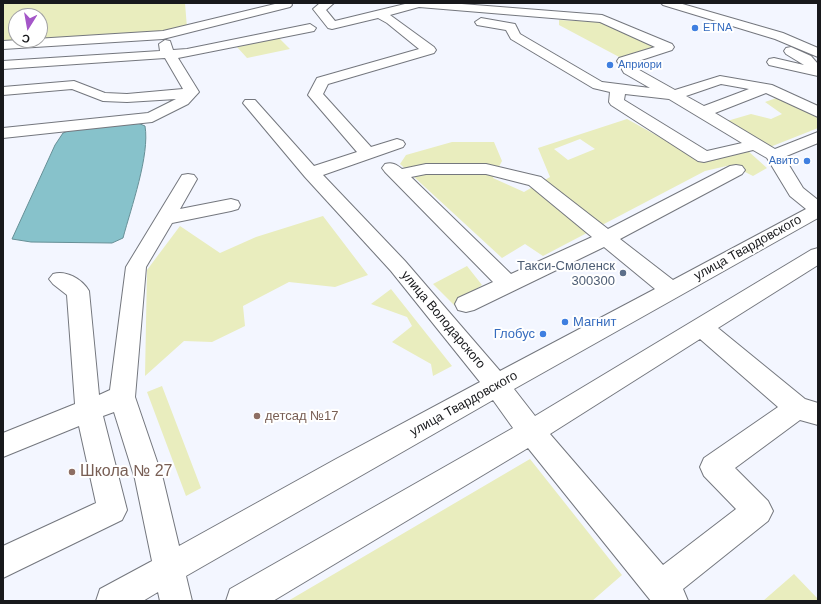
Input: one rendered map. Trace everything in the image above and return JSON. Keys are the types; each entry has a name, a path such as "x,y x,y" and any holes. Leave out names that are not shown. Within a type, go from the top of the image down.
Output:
{"street":[{"path":"224,10 278,3"},
{"path":"3,45 162,35 286,5 285,3"},
{"path":"328,3 318,9 332,25 385,17 411,18"},
{"path":"667,3 779,36 818,53"},
{"path":"385,17 419,4 602,19 667,47 624,61 629,70 774,155 796,192 818,210"},
{"path":"679,12 736,34 788,49 806,59 818,72"},
{"path":"425,17 438,16 510,27 515,36 598,84 618,89 674,95 720,80 767,88 818,112"},
{"path":"368,154 315,95 322,81 429,50 385,17"},
{"path":"3,65 187,53 310,28"},
{"path":"162,35 168,54 180,70 192,92"},
{"path":"41,62 54,42"},
{"path":"774,62 818,72"},
{"path":"3,91 74,85 103,97 127,98 192,92"},
{"path":"703,112 767,88"},
{"path":"618,89 616,102 704,157 756,144"},
{"path":"3,133 152,117 183,101 192,92"},
{"name":"улица Володарского","path":"250,103 311,173 398,266 497,385 531,432 666,594"},
{"path":"774,155 818,137"},
{"path":"311,173 397,144"},
{"path":"508,284 395,171 426,169 486,169 535,181 671,290"},
{"path":"466,304 606,238 736,170"},
{"path":"176,601 149,479 122,397 136,267 188,179"},
{"path":"165,218 231,205"},
{"name":"улица Твардовского","path":"112,601 248,523 497,385 818,210"},
{"path":"242,601 531,432 818,255"},
{"path":"3,562 112,510 88,410 78,290 60,279"},
{"path":"666,594 758,511 714,468 807,411 701,327"},
{"path":"3,445 122,397"}],"green space":[{"path":"3,3 185,3 187,28 165,32 48,40 48,8 8,8 8,43 3,43"},
{"path":"559,20 600,22 654,47 621,58 559,25"},
{"path":"279,38 290,49 247,58 237,47"},
{"path":"779,97 818,118 818,128 770,147 727,121 751,114 771,119 782,114 765,102"},
{"path":"627,119 701,160 748,151 767,168 753,176 731,165 705,171 543,256 525,244 502,258 400,164 406,155 452,142 494,142 502,161 493,178 524,192 550,177 538,148","holes":["580,139 595,149 568,160 554,149"]},
{"path":"323,216 368,275 335,287 289,282 243,306 245,326 212,342 184,341 145,376 147,270 180,226 220,253 256,237"},
{"path":"467,266 482,285 465,297 457,308 433,284"},
{"path":"391,289 452,366 433,376 431,364 392,342 412,326 407,317 371,304"},
{"path":"162,386 201,488 186,496 147,392"},
{"path":"530,459 622,575 592,601 288,601"},
{"path":"794,574 818,599 818,601 763,601"}],"water":[{"path":"133,121 145,126 145,152 139,182 123,238 112,243 31,242 12,239 55,145 63,133 81,126"}],"place":[{"name":"ETNA","path":"695,28"},
{"name":"Априори","path":"610,65"},
{"name":"Авито","path":"807,161"},
{"name":"Такси-Смоленск 300300","path":"623,273"},
{"name":"Магнит","path":"565,322"},
{"name":"Глобус","path":"543,334"},
{"name":"детсад №17","path":"257,416"},
{"name":"Школа № 27","path":"72,472"}]}
